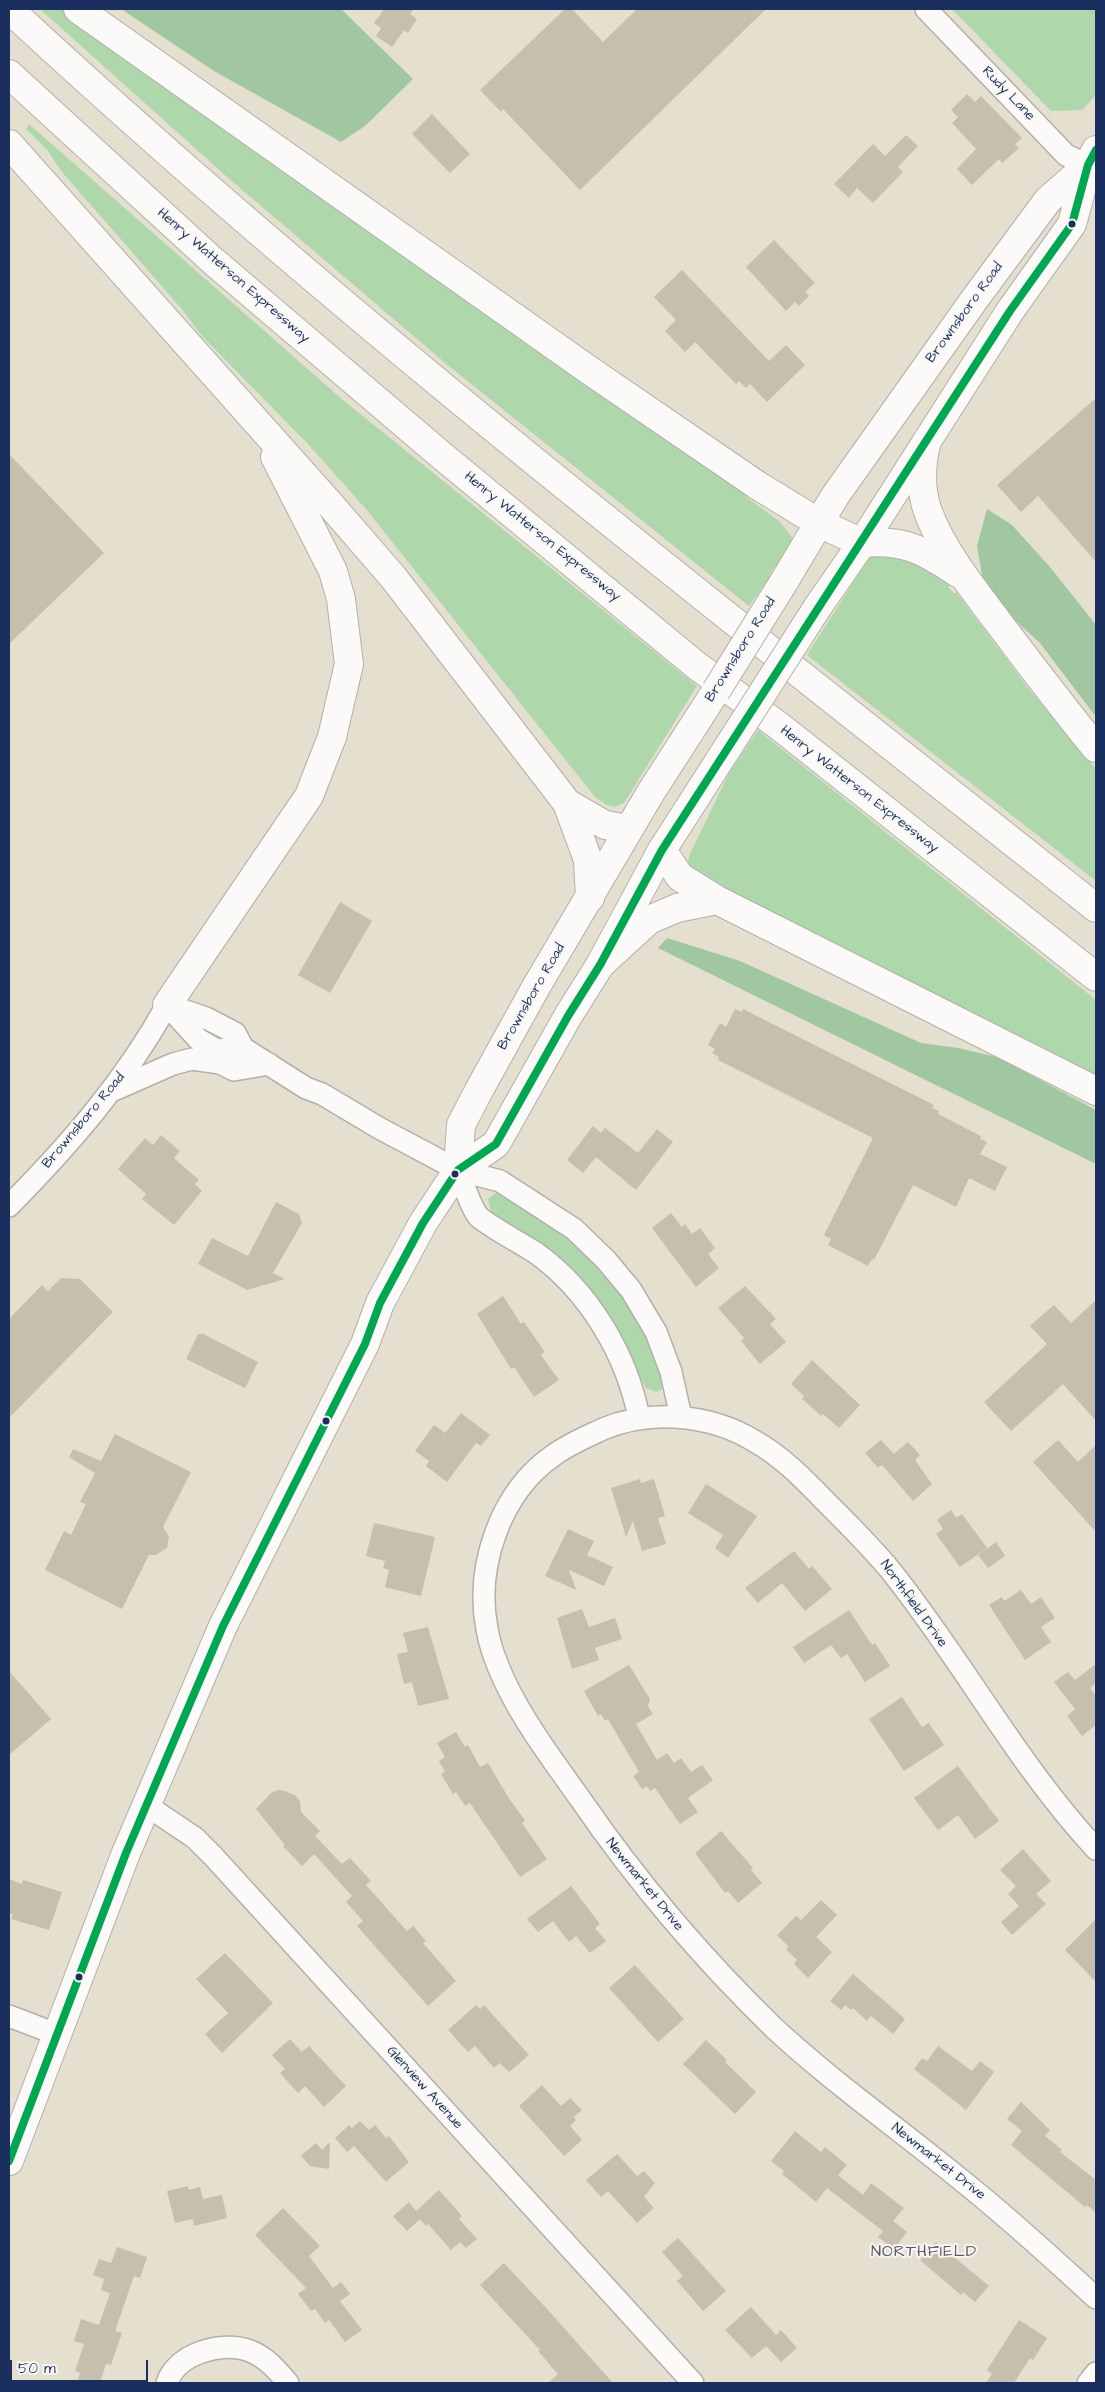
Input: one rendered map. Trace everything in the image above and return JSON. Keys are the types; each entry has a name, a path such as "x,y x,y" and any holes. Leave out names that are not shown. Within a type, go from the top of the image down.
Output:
{"main road":[{"path":"10,9 181,165 418,367 1096,908"},
{"path":"78,9 586,368 757,485 819,523 862,543 888,540 926,552 965,578"},
{"name":"Henry Watterson Expressway","path":"9,74 213,261 441,455 697,666 779,726 1096,977"},
{"path":"9,144 256,420 393,577 567,803 588,860 590,898"},
{"path":"9,2161 56,2034 146,1804 223,1626 365,1344 380,1303 422,1223 458,1170 496,1144 568,1016 600,964 662,850 817,608 862,543 1010,311 1072,224 1093,162"},
{"name":"Brownsboro Road","path":"458,1170 461,1125 536,988 629,829 785,580 835,496 956,324 1048,200 1093,162"},
{"path":"167,1005 308,796 332,737 349,664 341,599 333,571 256,420"},
{"path":"927,441 923,458 922,482 927,508 941,540 965,578 1096,748"},
{"path":"567,803 604,825 629,829 662,850 680,877 717,900 1096,1091"},
{"path":"600,964 649,920 677,908 717,900"}],"street":[{"name":"Rudy Lane","path":"926,9 1066,155 1093,162"},
{"path":"167,1005 206,1018 235,1033 243,1048 306,1088 322,1094 458,1170 500,1181 574,1229 606,1260 632,1290 656,1332 671,1372 671,1417"},
{"name":"Brownsboro Road","path":"9,1206 78,1133 112,1091 145,1045 167,1005"},
{"path":"112,1091 173,1064 192,1059 220,1063 234,1070 270,1064"},
{"path":"458,1170 479,1217 537,1254 562,1275 585,1300 614,1345 634,1389 639,1418"},
{"name":"Newmarket Drive","path":"671,1417 639,1418 612,1426 584,1438 554,1455 528,1479 512,1501 499,1524 488,1558 484,1609 491,1646 506,1685 540,1742 617,1854 663,1911 724,1978 776,2030 835,2081 1017,2225 1096,2298"},
{"name":"Northfield Drive","path":"671,1417 734,1431 755,1441 797,1472 866,1541 918,1607 1003,1731 1041,1782 1096,1849"},
{"name":"Glenview Avenue","path":"146,1804 195,1838 213,1856 693,2383"},
{"path":"9,2016 56,2034"},
{"path":"167,2383 173,2370 200,2353 213,2349 237,2348 249,2350 267,2361 288,2383"},
{"path":"1088,2383 1096,2373"}],"green space":[{"path":"40,9 64,9 561,366 746,494 745,496 779,521 792,537 791,546 749,606 450,367 226,176"},
{"path":"121,9 341,9 413,79 365,126 341,142 214,71"},
{"path":"952,9 1096,9 1096,95 1082,110 1051,111"},
{"path":"29,124 343,400 697,686 624,803 614,807 605,804 595,797 366,509 307,443 202,336 181,308 61,171 48,151 26,129"},
{"path":"987,509 1012,525 1050,567 1096,625 1096,717 1040,643 985,593 977,546"},
{"path":"872,553 914,563 933,572 950,585 948,587 954,594 956,592 1029,689 1096,769 1096,881 807,655"},
{"path":"758,730 1096,1000 1096,1081 699,880 688,868 689,856 729,773"},
{"path":"667,938 740,961 921,1043 958,1048 997,1057 1096,1110 1096,1164 658,948"},
{"path":"497,1192 503,1193 546,1218 611,1277 645,1328 665,1384 661,1390 656,1392 646,1388 633,1364 491,1212 488,1199"}],"building":[{"path":"384,9 414,9 410,14 417,19 408,33 404,30 392,47 376,36 381,28 374,23"},
{"path":"565,9 572,9 603,42 637,9 766,9 580,190 503,109 501,112 480,90"},
{"path":"967,94 975,102 981,96 1022,138 1015,144 1019,148 1002,163 999,159 972,185 957,169 976,149 952,123 958,117 951,110"},
{"path":"432,114 470,154 450,173 412,134"},
{"path":"906,135 918,146 898,167 903,172 873,203 857,188 849,198 834,184 873,144 885,156"},
{"path":"774,240 815,283 805,292 809,296 799,306 795,302 786,311 746,267"},
{"path":"682,270 769,361 786,345 805,365 767,402 750,384 746,388 739,381 736,384 695,342 685,352 665,331 676,320 654,297"},
{"path":"1096,398 1096,562 1038,496 1021,512 997,485"},
{"path":"9,454 104,553 9,644"},
{"path":"340,902 372,921 330,993 298,975"},
{"path":"735,1009 742,1012 743,1009 934,1105 932,1108 939,1111 938,1114 981,1136 980,1139 987,1142 980,1154 1007,1167 995,1191 969,1178 956,1207 913,1185 874,1260 872,1259 868,1266 828,1245 831,1239 824,1235 873,1138 718,1060 719,1057 712,1053 715,1049 708,1045 720,1023 726,1027"},
{"path":"593,1126 601,1133 605,1128 638,1153 657,1129 673,1142 636,1190 596,1157 583,1173 567,1160"},
{"path":"161,1135 180,1151 174,1158 199,1180 195,1184 202,1191 174,1225 142,1199 146,1194 118,1169 145,1138 153,1145"},
{"path":"276,1202 299,1214 302,1223 273,1273 285,1279 247,1290 198,1264 212,1238 248,1256"},
{"path":"671,1213 682,1227 685,1224 692,1234 700,1228 715,1248 708,1254 719,1268 696,1287 652,1228"},
{"path":"61,1278 80,1279 113,1312 9,1418 9,1319 42,1285 48,1291"},
{"path":"745,1286 776,1319 770,1324 786,1342 760,1364 741,1341 744,1338 718,1308"},
{"path":"503,1296 521,1324 524,1322 545,1352 541,1355 559,1380 534,1397 514,1367 511,1369 477,1314"},
{"path":"1096,1300 1096,1421 1063,1384 1011,1431 984,1402 1047,1344 1030,1326 1054,1305 1071,1323"},
{"path":"198,1334 203,1334 258,1362 245,1388 186,1359"},
{"path":"812,1360 860,1405 839,1428 823,1414 821,1416 802,1399 804,1396 791,1384"},
{"path":"461,1413 490,1435 481,1446 476,1443 447,1482 426,1466 429,1461 415,1451 434,1425 445,1433"},
{"path":"115,1434 191,1472 163,1527 169,1536 167,1548 156,1555 149,1555 122,1609 45,1570 64,1531 71,1535 86,1504 80,1502 95,1473 69,1457 73,1449 101,1461"},
{"path":"881,1440 894,1454 908,1442 920,1455 915,1460 932,1484 913,1501 882,1465 878,1468 865,1453"},
{"path":"1058,1440 1078,1462 1096,1445 1096,1532 1033,1462"},
{"path":"640,1479 641,1483 654,1479 665,1516 658,1518 666,1544 642,1551 633,1521 626,1537 611,1488"},
{"path":"706,1484 757,1516 728,1558 715,1548 723,1535 688,1513"},
{"path":"951,1510 956,1518 962,1514 987,1548 960,1567 936,1534 943,1529 937,1520"},
{"path":"374,1523 435,1537 421,1596 385,1587 389,1570 383,1568 385,1561 366,1556"},
{"path":"568,1529 594,1541 587,1555 613,1567 604,1586 569,1570 576,1590 545,1576"},
{"path":"996,1542 1005,1556 988,1568 978,1555"},
{"path":"794,1551 809,1569 812,1566 832,1589 805,1611 782,1583 758,1603 745,1588"},
{"path":"1021,1590 1031,1604 1041,1597 1055,1618 1041,1627 1051,1642 1025,1660 989,1605 1002,1597 1004,1601"},
{"path":"582,1609 589,1627 615,1618 622,1639 595,1648 599,1660 572,1669 557,1618"},
{"path":"849,1610 872,1645 875,1643 890,1666 865,1682 847,1654 841,1658 831,1645 804,1663 793,1647"},
{"path":"428,1627 449,1699 418,1706 412,1682 404,1684 397,1654 408,1652 403,1633"},
{"path":"1096,1664 1096,1683 1090,1688 1096,1696 1096,1725 1082,1736 1067,1716 1075,1709 1054,1682 1068,1672 1075,1680"},
{"path":"629,1665 650,1699 648,1706 653,1714 636,1724 657,1760 667,1753 674,1763 681,1758 691,1772 702,1765 713,1780 688,1798 698,1812 680,1824 655,1788 650,1791 647,1786 642,1789 633,1776 639,1772 608,1719 605,1721 601,1714 598,1716 584,1691"},
{"path":"9,1671 51,1719 9,1755"},
{"path":"902,1697 922,1727 929,1723 944,1745 904,1771 869,1719"},
{"path":"456,1732 465,1747 468,1745 480,1767 488,1763 510,1800 525,1820 522,1823 547,1859 520,1877 470,1803 465,1806 456,1792 453,1794 441,1774 445,1772 439,1761 445,1757 437,1743"},
{"path":"958,1766 999,1821 975,1839 958,1815 938,1830 914,1798"},
{"path":"278,1790 296,1796 300,1801 301,1812 320,1831 315,1836 342,1864 350,1858 371,1881 366,1885 407,1931 413,1926 426,1941 423,1943 456,1981 428,2006 357,1926 363,1921 346,1902 352,1896 314,1854 302,1866 283,1846 285,1845 256,1809 271,1793"},
{"path":"721,1831 753,1868 751,1870 762,1883 738,1903 728,1891 725,1893 695,1853"},
{"path":"1023,1849 1051,1881 1036,1894 1046,1904 1012,1935 1001,1922 1019,1906 1008,1894 1016,1886 1000,1870"},
{"path":"9,1879 22,1884 23,1880 62,1892 49,1930 11,1919 13,1914 9,1913"},
{"path":"571,1886 600,1924 595,1928 606,1941 590,1953 576,1936 569,1942 553,1921 538,1932 527,1919"},
{"path":"821,1900 837,1915 816,1937 832,1952 808,1978 794,1964 797,1960 786,1949 789,1947 777,1935 796,1916 801,1920"},
{"path":"1096,1919 1096,1982 1065,1950"},
{"path":"225,1953 273,2003 222,2053 205,2034 228,2013 196,1979"},
{"path":"635,1965 684,2019 658,2042 609,1988"},
{"path":"853,1974 905,2019 893,2034 871,2016 867,2021 853,2008 851,2010 845,2005 841,2010 830,2001"},
{"path":"476,2005 480,2009 484,2005 529,2055 509,2072 500,2063 494,2068 475,2046 468,2052 448,2030"},
{"path":"290,2039 302,2052 309,2046 346,2086 324,2107 305,2086 298,2093 280,2073 285,2069 272,2055"},
{"path":"706,2040 727,2060 725,2062 756,2092 735,2114 683,2064"},
{"path":"938,2046 972,2071 980,2061 994,2072 966,2110 914,2069 922,2058 927,2061"},
{"path":"542,2085 561,2106 570,2098 582,2110 574,2117 576,2120 570,2126 582,2140 564,2156 519,2106"},
{"path":"1021,2102 1050,2130 1045,2136 1062,2150 1060,2152 1096,2180 1096,2213 1087,2205 1085,2207 1011,2145 1022,2131 1007,2119"},
{"path":"360,2121 369,2130 375,2125 386,2138 389,2136 409,2162 386,2182 354,2146 347,2152 335,2138 349,2125 352,2128"},
{"path":"795,2131 821,2152 825,2147 847,2165 838,2175 863,2195 871,2183 904,2208 893,2221 907,2232 894,2249 878,2237 883,2231 827,2188 816,2202 782,2174 784,2171 771,2161"},
{"path":"330,2142 329,2169 310,2166 301,2156 316,2143 322,2150"},
{"path":"617,2154 637,2176 644,2171 655,2183 644,2197 654,2208 637,2223 608,2191 601,2197 586,2180"},
{"path":"188,2186 189,2190 200,2187 203,2199 222,2195 227,2218 194,2226 193,2219 175,2223 167,2191"},
{"path":"439,2190 462,2216 459,2219 477,2239 466,2248 460,2242 451,2250 428,2224 426,2226 420,2219 407,2231 393,2216 409,2202 416,2211"},
{"path":"283,2208 320,2246 309,2256 333,2288 341,2282 350,2294 340,2301 362,2330 345,2342 329,2320 325,2323 315,2309 311,2311 298,2294 306,2288 255,2235"},
{"path":"678,2238 726,2291 703,2311 677,2281 683,2276 662,2252"},
{"path":"936,2242 989,2286 975,2302 963,2292 961,2295 920,2260"},
{"path":"117,2247 147,2257 140,2278 134,2276 115,2331 122,2333 111,2365 106,2364 100,2383 77,2383 80,2373 75,2371 84,2344 74,2341 81,2319 99,2325 110,2293 101,2290 104,2279 93,2275 99,2259 111,2263"},
{"path":"504,2263 613,2383 548,2383 558,2374 538,2351 540,2350 480,2285"},
{"path":"751,2307 776,2335 781,2330 797,2348 781,2362 766,2346 752,2358 725,2330"},
{"path":"1019,2320 1047,2338 1033,2360 1030,2358 1014,2383 986,2383 992,2374 987,2370"}],"transit line":[{"path":"9,2161 126,1853 223,1626 365,1344 380,1303 423,1223 458,1170 496,1144 568,1016 600,965 662,850 1010,311 1072,224 1088,165 1096,150"}],"district":[{"name":"NORTHFIELD","path":"924,2253"}]}
